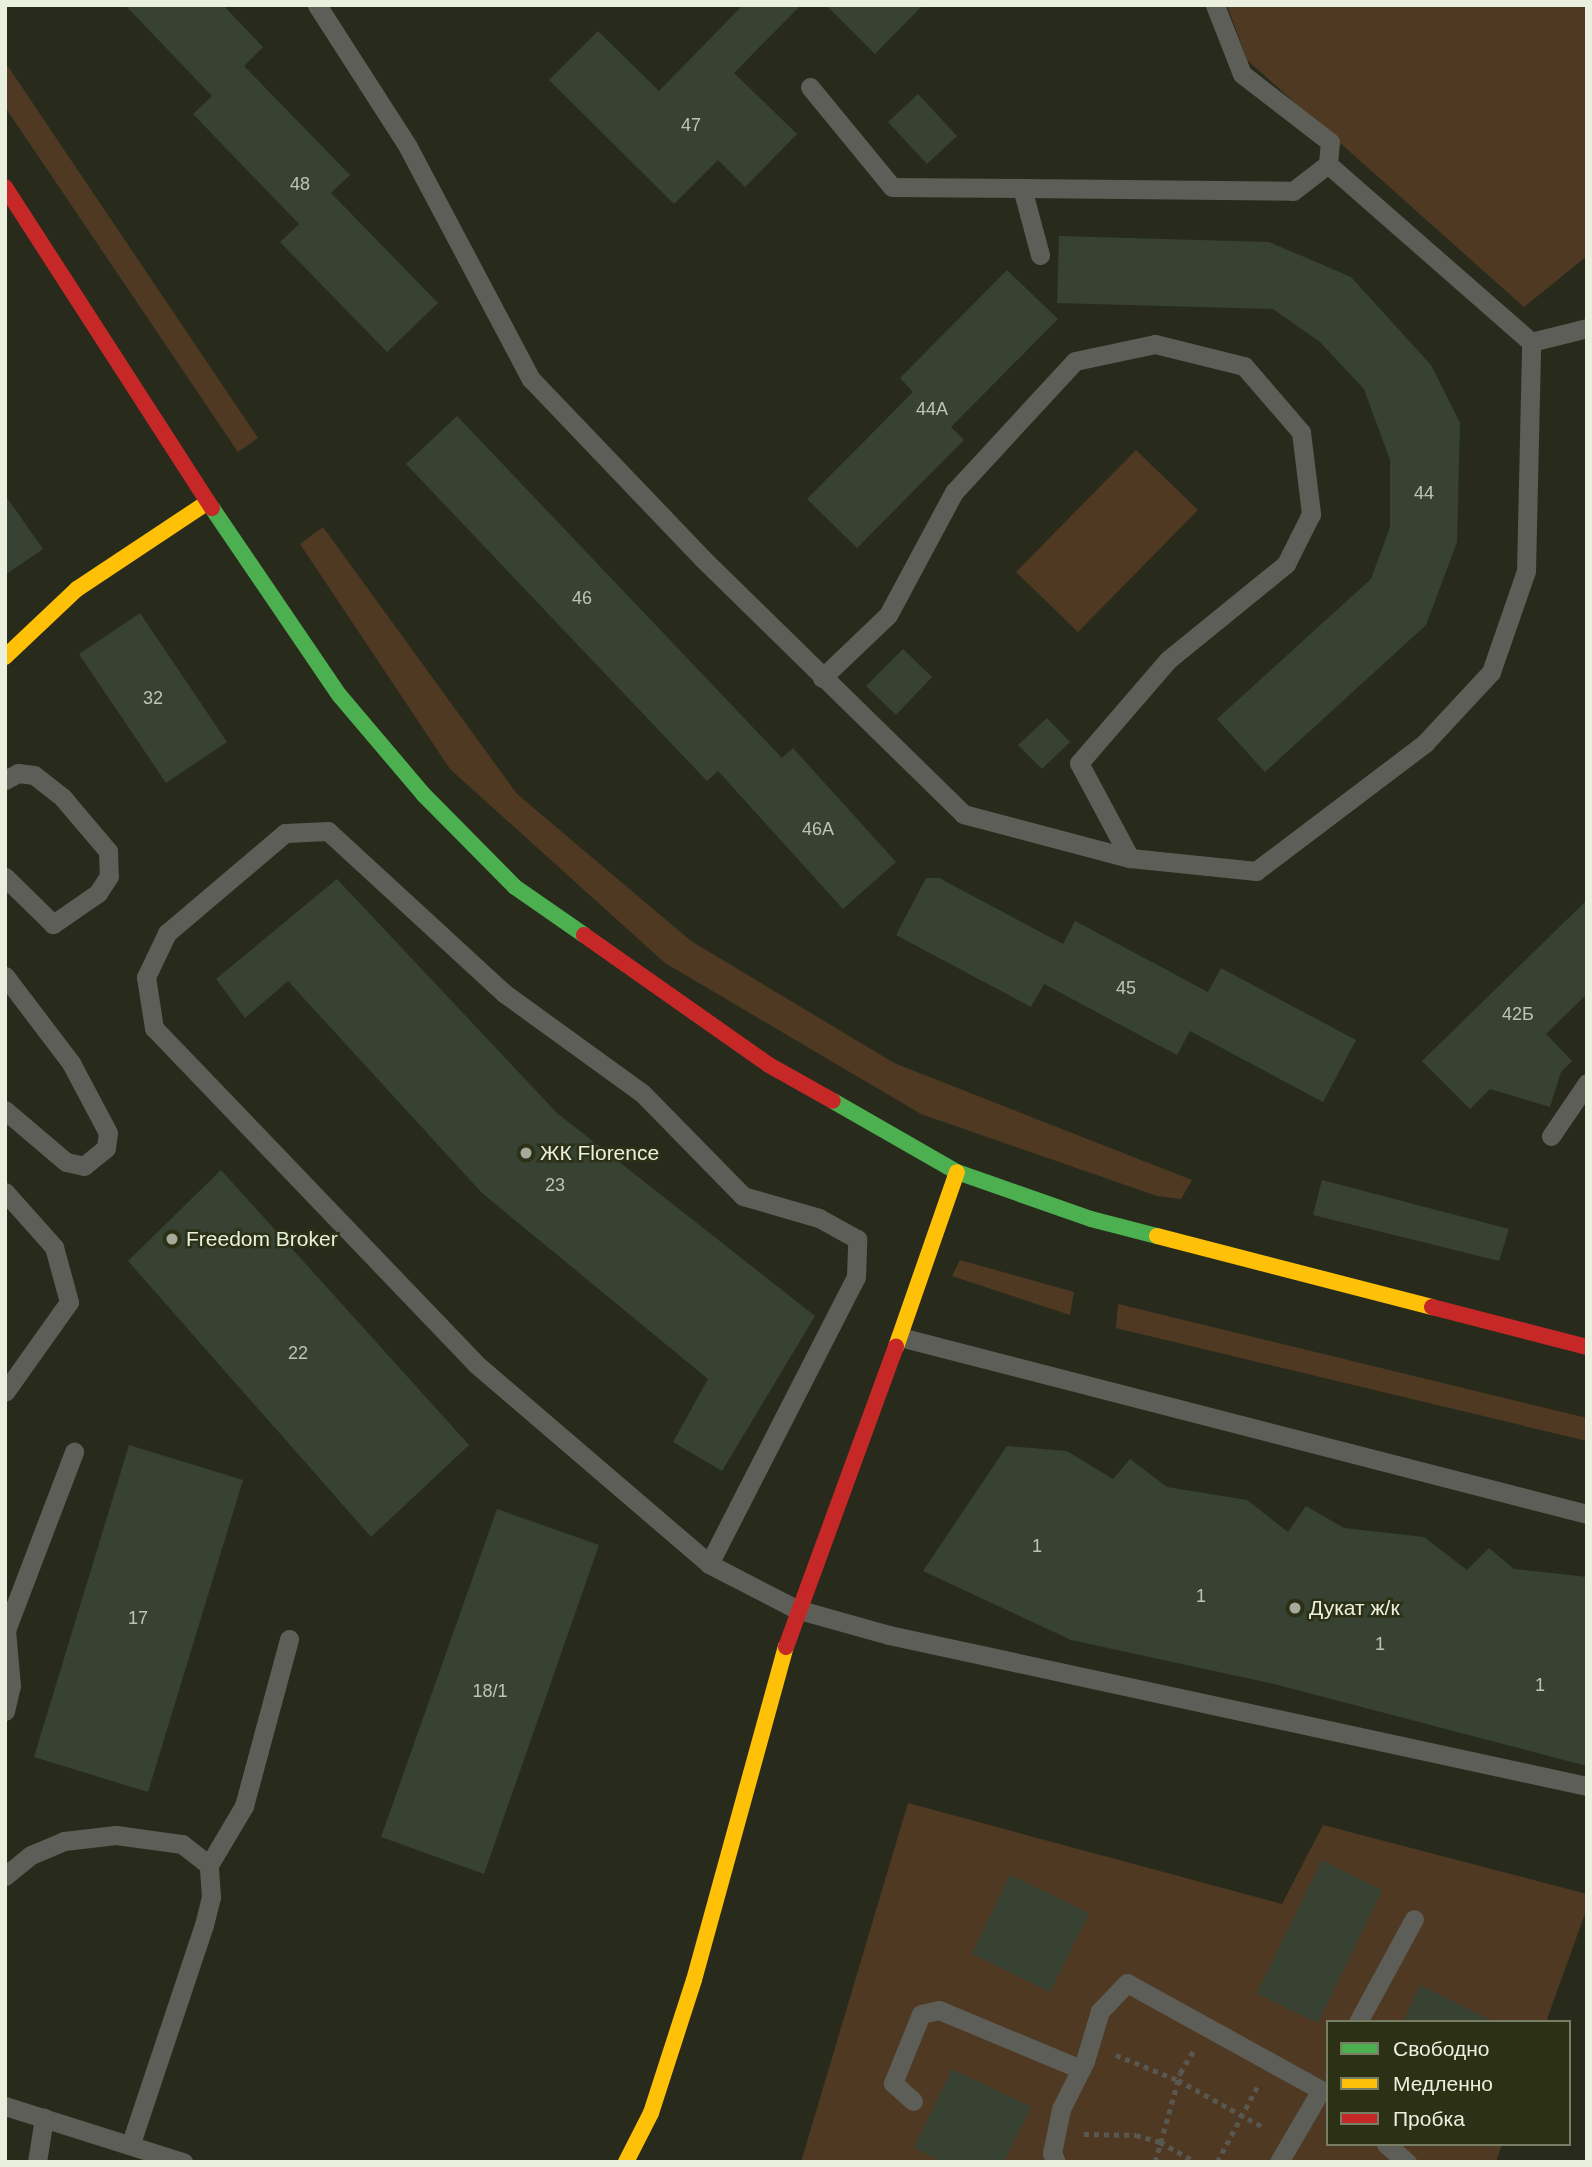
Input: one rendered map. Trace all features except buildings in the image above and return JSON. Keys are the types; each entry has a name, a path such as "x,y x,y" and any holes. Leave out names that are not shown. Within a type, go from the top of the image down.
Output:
{"main road":[{"path":"5,187 208,502 340,695 423,794 515,887 769,1065 957,1172 1091,1219 1587,1347"},
{"path":"5,657 78,589 208,502"},
{"path":"626,2162 651,2113 694,1980 796,1609 900,1337 957,1172"}],"lane":[{"path":"317,5 408,147 531,379 822,678 963,814 1130,858 1256,871 1426,743 1491,672 1526,571 1531,342"},
{"path":"810,87 892,187 1293,191 1328,164 1330,142 1242,74 1215,5"},
{"path":"1328,164 1531,342"},
{"path":"1022,188 1040,255"},
{"path":"1531,342 1587,328"},
{"path":"822,678 888,615 954,492 1074,361 1155,344 1244,366 1301,432 1311,514 1286,564 1168,660 1079,763 1130,858"},
{"path":"5,780 18,773 34,775 63,798 107,851 109,876 98,893 53,923 5,877"},
{"path":"709,1564 856,1277 857,1239 819,1218 743,1196 642,1093 504,993 328,831 285,833 167,933 146,977 154,1028 476,1364 709,1564 796,1609 1060,1675 1587,1786"},
{"path":"5,976 71,1063 108,1133 106,1148 85,1166 66,1162 5,1110"},
{"path":"1551,1136 1587,1083"},
{"path":"5,1192 54,1247 69,1301 5,1392"},
{"path":"900,1337 1587,1514"},
{"path":"5,1711 11,1686 6,1630 74,1452"},
{"path":"131,2143 204,1925 211,1897 209,1865 244,1806 289,1639"},
{"path":"6,1873 31,1855 64,1841 116,1835 182,1844 209,1865"},
{"path":"1359,2020 1414,1919"},
{"path":"1056,2162 1052,2153 1061,2109 1090,2047 1100,2011 1127,1983 1270,2062 1325,2088 1279,2162"},
{"path":"913,2101 893,2083 920,2014 939,2010 1081,2069"},
{"path":"5,2106 131,2143 183,2162"},
{"path":"37,2162 44,2118"},
{"path":"1388,2146 1407,2162"}],"path":[{"path":"1154,2162 1178,2080 1207,2026"},
{"path":"1090,2047 1178,2080 1291,2142"},
{"path":"1217,2162 1270,2062"},
{"path":"1056,2136 1115,2134 1160,2142 1196,2162"}],"shaded area":[{"path":"1227,5 1587,5 1587,256 1524,307 1247,60"},
{"path":"5,62 258,438 238,452 5,107"},
{"path":"1136,450 1198,510 1078,632 1016,572"},
{"path":"323,527 517,794 691,941 894,1063 1192,1180 1181,1199 1157,1196 921,1114 665,963 450,769 300,544"},
{"path":"960,1260 1074,1292 1070,1315 952,1276"},
{"path":"1118,1304 1587,1418 1587,1441 1116,1328"},
{"path":"908,1803 1282,1904 1323,1825 1587,1894 1587,1908 1547,2020 1326,2020 1326,2146 1501,2146 1496,2162 801,2162"}],"traffic: fast":[{"path":"212,508 340,696 423,794 515,887 584,935"},
{"path":"833,1101 957,1172 1091,1219 1157,1236"}],"traffic: slow":[{"path":"5,657 77,589 208,502"},
{"path":"896,1347 957,1172"},
{"path":"1157,1236 1432,1307"},
{"path":"626,2162 651,2113 694,1980 786,1647"}],"traffic: jam":[{"path":"5,187 212,508"},
{"path":"584,935 769,1065 833,1101"},
{"path":"1432,1307 1587,1347"},
{"path":"786,1647 896,1347"}],"place":[{"name":"ЖК Florence","path":"526,1153"},
{"name":"Freedom Broker","path":"172,1239"},
{"name":"Дукат ж/к","path":"1295,1608"}]}
